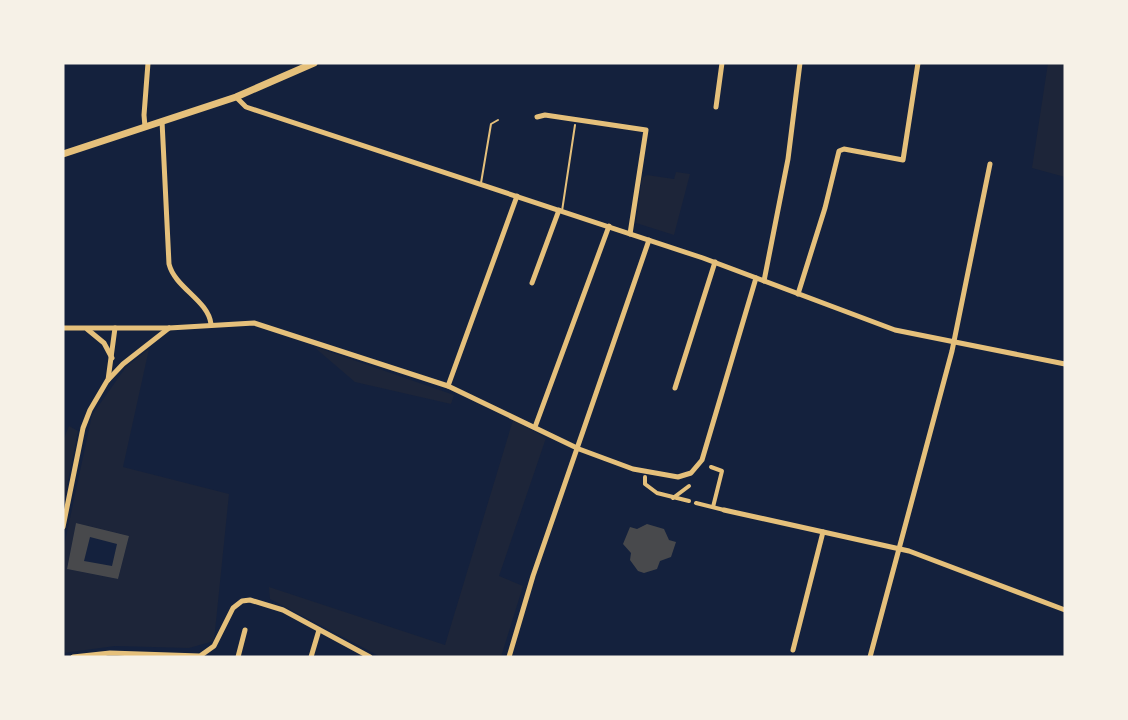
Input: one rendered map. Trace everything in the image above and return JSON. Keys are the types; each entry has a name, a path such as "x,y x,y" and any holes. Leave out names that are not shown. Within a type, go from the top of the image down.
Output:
{"street":[{"path":"145,127 148,63"},
{"path":"63,154 236,97 304,65 314,63"},
{"path":"716,107 722,63"},
{"path":"764,281 788,159 800,63"},
{"path":"798,294 825,208 839,151 844,149 903,160 918,63"},
{"path":"236,97 246,107 715,262 894,330 1065,364"},
{"path":"537,117 545,115 646,130 630,234"},
{"path":"162,121 169,264 176,280 209,314 211,324"},
{"path":"870,657 954,343 990,164"},
{"path":"448,386 517,196"},
{"path":"532,283 560,210"},
{"path":"535,426 609,226"},
{"path":"509,657 571,463 579,449 649,240"},
{"path":"675,388 715,262"},
{"path":"63,328 169,328 254,323 448,386 579,449 607,460 646,473 678,477 694,471 704,456 756,278"},
{"path":"86,328 104,343 112,358"},
{"path":"107,381 115,328"},
{"path":"63,527 85,422 107,381 128,359 169,328"},
{"path":"711,467 722,471 713,507"},
{"path":"645,477 645,484 652,490 689,501"},
{"path":"673,498 688,486"},
{"path":"696,503 898,550 1065,610"},
{"path":"793,650 823,532"},
{"path":"73,657 200,656 211,650 233,608 246,600 276,608 370,657"},
{"path":"238,657 245,630"},
{"path":"311,657 319,630"}],"lane":[{"path":"481,184 490,123 498,120"},
{"path":"560,210 576,125"}],"shaded area":[{"path":"1048,63 1065,63 1065,177 1032,168"},
{"path":"676,172 690,174 674,235 636,223 642,178 647,175 674,179"},
{"path":"313,346 454,395 451,404 355,382"},
{"path":"149,349 123,467 229,494 214,641 189,648 115,646 63,653 63,551 92,415 126,367","holes":["76,523 129,536 118,579 67,569"]},
{"path":"513,420 546,438 499,576 523,586 501,657 381,657 270,599 269,587 445,645"},
{"path":"69,426 78,431 63,505 63,441"}],"building":[{"path":"76,523 129,536 118,579 67,569","holes":["90,537 117,544 112,566 84,561"]},
{"path":"647,524 664,529 669,540 676,542 671,557 660,561 657,569 644,573 638,571 630,560 631,553 623,544 630,527 637,529"}]}
